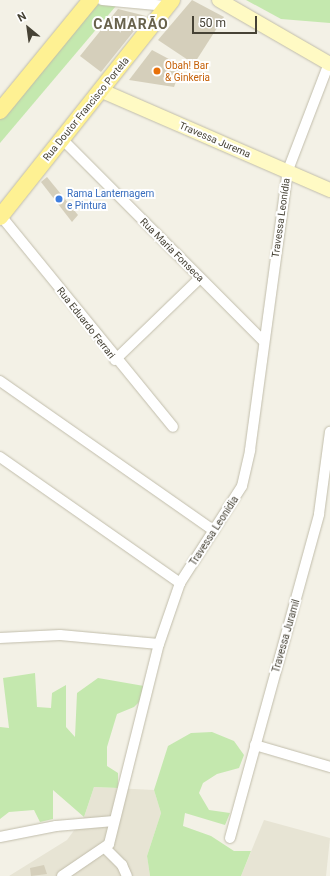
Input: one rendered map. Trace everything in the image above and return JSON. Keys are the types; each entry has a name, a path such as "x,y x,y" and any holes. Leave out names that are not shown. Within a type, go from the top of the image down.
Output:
{"main road":[{"path":"0,111 91,0"},
{"path":"219,0 330,64"},
{"name":"Rua Doutor Francisco Portela","path":"0,216 169,3"},
{"name":"Travessa Jurema","path":"100,90 288,170 330,190"}],"street":[{"path":"102,0 169,3"},
{"name":"Travessa Leonídia","path":"106,849 159,644 180,583 242,486 288,170 330,64"},
{"name":"Rua Maria Fonseca","path":"62,139 264,342"},
{"name":"Rua Eduardo Ferrari","path":"0,216 116,360 173,427"},
{"path":"116,360 200,278"},
{"path":"0,381 214,531"},
{"name":"Travessa Juramil","path":"230,838 319,514 330,432"},
{"path":"0,456 180,583"},
{"path":"0,638 60,635 159,644"},
{"path":"255,745 330,767"},
{"path":"0,837 56,826 114,821"},
{"path":"62,876 106,849 122,865 127,876"}],"shaded area":[{"path":"94,787 154,790 161,813 147,856 150,876 9,876 67,840 84,817"},
{"path":"264,820 330,838 326,876 241,876"}],"green space":[{"path":"96,0 121,0 0,143 0,112"},
{"path":"246,0 330,0 330,23 281,19"},
{"path":"35,673 37,707 51,708 52,693 66,685 66,727 75,737 77,693 98,678 144,686 143,698 134,707 117,714 107,747 107,766 118,773 118,788 94,787 84,817 53,790 53,819 40,822 34,810 9,812 0,819 0,727 9,728 3,678"},
{"path":"212,732 234,741 244,755 239,768 217,774 203,783 199,793 209,810 230,813 225,825 185,813 183,826 211,836 234,851 251,851 241,876 150,876 147,856 161,813 154,790 168,746 191,733"}],"building":[{"path":"192,0 224,17 194,64 158,40"},
{"path":"118,9 146,16 101,72 80,56"},
{"name":"Obah! Bar & Ginkeria","path":"152,50 182,66 174,87 129,80"},
{"name":"Rama Lanternagem e Pintura","path":"47,177 78,215 72,222 41,182"},
{"path":"44,865 47,874 31,876 30,868"}],"place":[{"name":"Obah! Bar & Ginkeria","path":"157,71"},
{"name":"Rama Lanternagem e Pintura","path":"59,199"}],"district":[{"name":"CAMARÃO","path":"131,24"}]}
